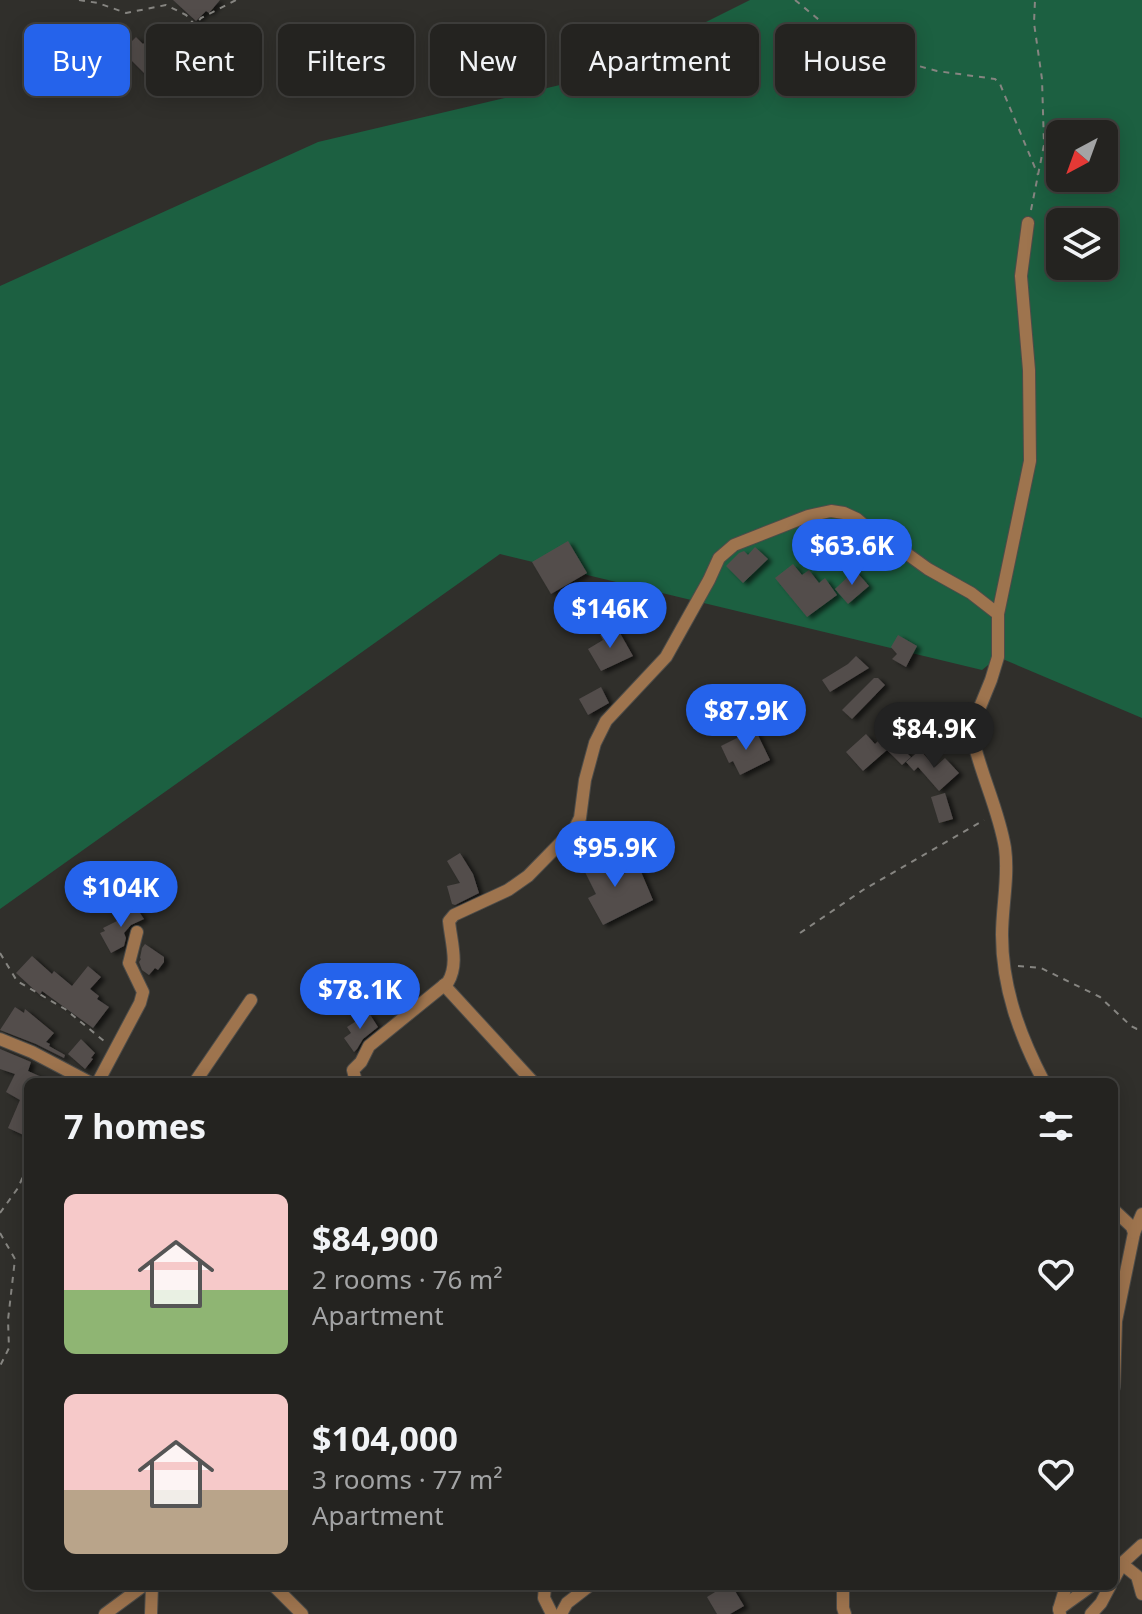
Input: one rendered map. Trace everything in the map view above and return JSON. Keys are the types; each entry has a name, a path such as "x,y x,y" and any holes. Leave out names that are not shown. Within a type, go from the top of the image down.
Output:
{"street":[{"path":"1028,223 1021,276 1029,370 1030,461 998,614 998,657 973,724 972,735 1005,847 1002,935 1011,1005 1022,1037 1042,1078"},
{"path":"355,1078 353,1070 369,1046 444,985 453,973 455,965 449,921 454,915 508,890 528,876 575,828 580,818 585,780 595,743 606,721 666,657 719,558 734,545 808,516 831,511 844,513 928,569 971,593 998,614"},
{"path":"100,1078 143,992 129,963 137,932"},
{"path":"444,985 529,1078"},
{"path":"198,1078 251,1000"},
{"path":"0,1039 81,1078"},
{"path":"1118,1214 1134,1233"},
{"path":"1118,1311 1134,1233 1142,1214"},
{"path":"1142,1545 1118,1566 1137,1576 1142,1594"},
{"path":"105,1614 138,1590"},
{"path":"151,1614 152,1590"},
{"path":"278,1590 302,1614"},
{"path":"545,1590 544,1598 552,1614"},
{"path":"561,1614 567,1603 584,1590"},
{"path":"843,1590 845,1614"},
{"path":"1057,1612 1065,1590"},
{"path":"1057,1612 1086,1590"},
{"path":"1091,1614 1108,1590"}],"path":[{"path":"79,0 126,13 166,5 186,15 195,25 201,18 236,0"},
{"path":"795,0 841,38 871,53 937,71 995,79 1000,84 1038,175"},
{"path":"1028,223 1044,145 1042,79 1034,23 1035,0"},
{"path":"800,933 863,890 995,814"},
{"path":"0,953 17,981 65,1009 114,1050"},
{"path":"1005,965 1041,968 1100,997 1131,1026 1142,1028"},
{"path":"0,1213 24,1174"},
{"path":"0,1233 15,1259 8,1320 9,1348 0,1366"}],"green space":[{"path":"750,0 1142,0 1142,718 998,657 982,670 500,554 0,909 0,286 318,142 513,96 545,96 545,88 561,85 561,96 759,96 759,24 702,24"}],"building":[{"path":"173,0 220,0 209,13 206,11 196,21"},
{"path":"136,37 143,44 146,41 146,75 130,59 130,43"},
{"path":"568,541 587,573 551,594 532,562"},
{"path":"755,547 768,559 743,583 726,566 739,553 744,551 748,555"},
{"path":"793,564 802,575 809,570 819,583 825,578 837,595 807,617 775,578"},
{"path":"855,570 869,586 848,604 835,589"},
{"path":"616,626 633,656 601,671 588,649 603,640 600,635"},
{"path":"898,635 917,646 906,667 892,659 897,654 891,647"},
{"path":"856,656 869,668 830,692 822,680"},
{"path":"874,678 885,685 852,719 842,710"},
{"path":"601,687 609,703 588,715 579,699"},
{"path":"755,729 770,760 740,775 733,761 729,763 721,746"},
{"path":"886,733 911,757 902,765 887,750 863,771 846,752 866,734 875,744"},
{"path":"920,750 935,767 945,758 959,773 939,791 918,767 914,771 906,762"},
{"path":"945,793 953,819 939,823 931,797"},
{"path":"606,850 619,876 639,867 653,900 603,925 588,898 596,894 582,866 592,862 590,857"},
{"path":"460,853 473,874 479,893 455,905 447,886 460,883 447,861"},
{"path":"134,904 144,919 131,925 124,933 124,946 111,953 100,933 105,931 103,928 121,919 119,915"},
{"path":"145,944 164,957 158,970 155,968 149,975 142,970 139,962"},
{"path":"32,956 72,986 88,966 101,977 90,989 99,996 97,999 109,1007 93,1028 42,991 40,995 16,973"},
{"path":"398,968 400,973 404,971 416,996 392,1004 379,976"},
{"path":"359,974 365,983 340,1000 328,1004 324,993 343,987 341,985"},
{"path":"15,1007 24,1013 25,1009 54,1033 46,1042 65,1055 64,1058 0,1030"},
{"path":"369,1013 378,1027 363,1039 354,1052 344,1038 351,1033 347,1027"},
{"path":"81,1039 95,1053 85,1069 68,1054"},
{"path":"0,1049 31,1062 28,1071 44,1078 24,1078 24,1135 8,1128 20,1100 6,1092 15,1074 0,1069"},
{"path":"718,1590 734,1590 744,1606 730,1614 717,1614 707,1597"}]}
